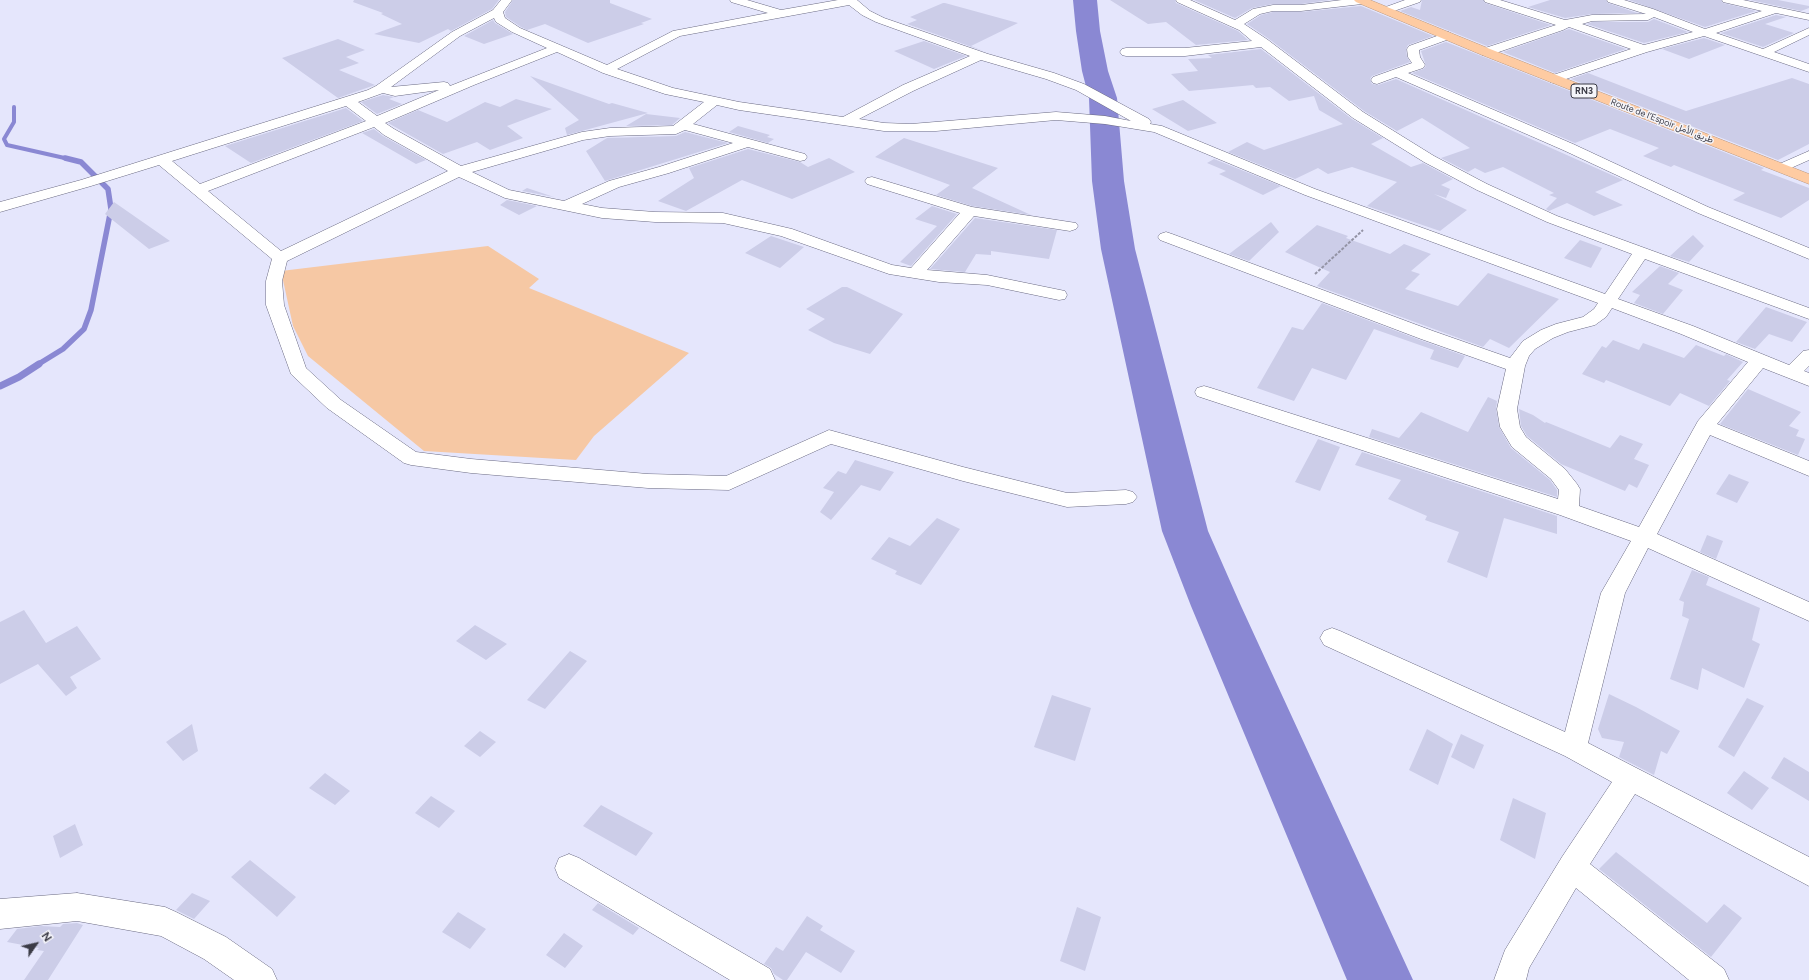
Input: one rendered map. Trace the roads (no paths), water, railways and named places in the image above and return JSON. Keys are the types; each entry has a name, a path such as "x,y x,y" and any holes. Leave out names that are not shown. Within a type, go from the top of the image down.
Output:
{"highway":[{"name":"Route de l’Espoir طريق الأمل","path":"1361,0 1486,52 1809,179"}],"street":[{"path":"0,206 86,183 348,102 381,89 456,34 497,12 507,0"},
{"path":"735,0 781,13"},
{"path":"1181,0 1236,24 1264,43 1358,115 1429,159 1482,187 1552,219 1809,314"},
{"path":"1236,24 1257,11 1273,8 1301,8 1361,0"},
{"path":"1387,10 1416,0"},
{"path":"1489,0 1643,49"},
{"path":"1612,0 1663,16 1702,32 1809,68"},
{"path":"1727,0 1809,17"},
{"path":"607,70 677,33 850,1 866,13 880,20 980,56 1050,76 1080,87 1103,98 1157,129 1275,178 1607,301 1760,359 1809,380"},
{"path":"1554,79 1643,49 1702,32 1711,31 1775,10"},
{"path":"497,12 500,20 507,25 607,70 670,91 714,101 884,127 911,128 1056,116 1105,120 1157,129"},
{"path":"1486,52 1567,24 1592,18 1663,16"},
{"path":"1763,53 1809,31"},
{"path":"1377,80 1419,65 1414,57 1412,49 1448,36"},
{"path":"1126,52 1185,52 1264,43"},
{"path":"197,190 375,122 470,82 558,48"},
{"path":"844,122 908,88 980,56"},
{"path":"1396,73 1568,147 1703,210 1809,254"},
{"path":"381,89 394,92 470,82"},
{"path":"714,101 676,130 610,132 582,136 459,171 280,258 274,280 275,305 298,370 334,404 411,458 471,466 640,480 729,483 829,438 1067,500 1126,497"},
{"path":"348,102 389,132 459,171 505,194 602,213 655,218 724,218 786,232 889,269 939,276 987,280 1059,295"},
{"path":"683,125 800,157"},
{"path":"566,206 614,184 664,170 747,143"},
{"path":"1782,168 1809,155"},
{"path":"161,159 280,258"},
{"path":"872,181 970,211 1070,226"},
{"path":"915,273 970,211"},
{"path":"1166,237 1435,338 1516,366"},
{"path":"1568,510 1570,489 1558,474 1519,442 1510,427 1507,410 1516,366 1520,354 1529,345 1547,334 1562,328 1589,321 1600,313 1642,252"},
{"path":"1792,373 1809,355"},
{"path":"1574,748 1614,593 1626,567 1644,538 1705,426 1760,359"},
{"path":"1204,392 1568,510 1644,538 1809,612"},
{"path":"1705,426 1809,470"},
{"path":"1332,638 1574,748 1809,872"},
{"path":"1510,980 1516,961 1572,867 1630,778"},
{"path":"1572,867 1713,980"},
{"path":"569,868 759,980"},
{"path":"0,914 77,907 165,922 215,948 261,980"}],"waterway":[{"path":"1085,0 1088,31 1095,71 1103,98 1108,181 1118,249 1185,531 1216,606 1380,980"},
{"path":"14,107 14,122 4,139 7,145 69,159"},
{"path":"65,158 69,159"},
{"path":"37,365 63,349 84,329 91,310 111,209 108,189 81,162 69,159"},
{"path":"0,386 19,377 39,364"}]}
